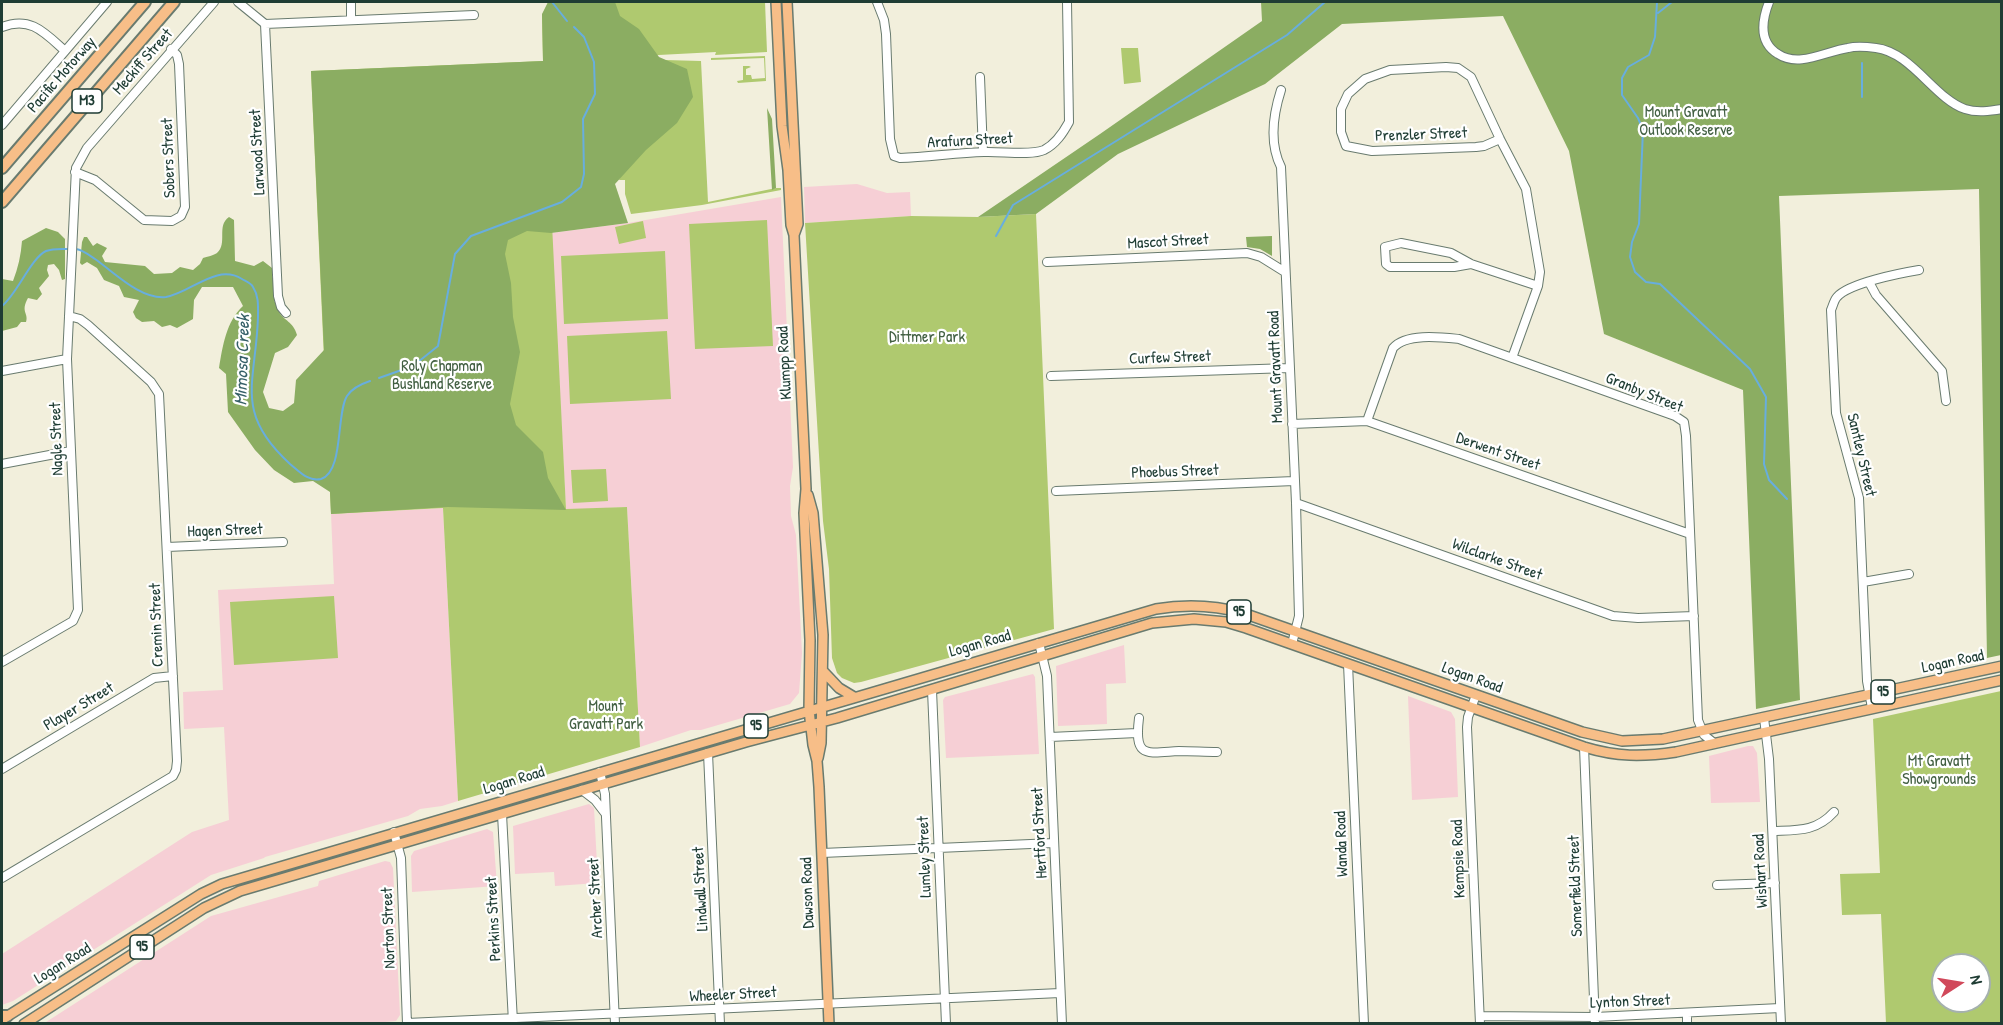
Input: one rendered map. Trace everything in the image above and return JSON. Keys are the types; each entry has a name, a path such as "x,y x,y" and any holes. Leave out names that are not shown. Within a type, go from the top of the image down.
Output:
{"highway":[{"name":"Pacific Motorway","path":"2,168 146,2"},
{"name":"M3","path":"2,202 174,2"}],"main road":[{"name":"Klumpp Road","path":"776,2 782,126 788,170 791,225 794,235 806,489 804,513 810,640 809,710 816,724"},
{"name":"Klumpp Road","path":"787,2 798,224 794,235"},
{"name":"Klumpp Road","path":"806,489 813,513 819,567 823,671 821,707"},
{"name":"Logan Road","path":"3,1018 213,888 232,880 1144,611 1185,606 1230,610 1296,631 1581,732 1608,739 1647,741 2001,666"},
{"name":"Logan Road","path":"24,1023 113,965 223,898 240,891 708,753 932,690 1152,623 1179,619 1226,622 1584,747 1634,757 1676,753 2001,680"},
{"path":"823,671 838,688 854,697"},
{"name":"Dawson Road","path":"821,707 813,745 817,761 829,1023"}],"street":[{"path":"2,125 107,2"},
{"name":"Meckiff Street","path":"75,172 87,148 214,2"},
{"path":"238,2 265,24 474,15"},
{"path":"351,2 351,20"},
{"name":"Arafura Street","path":"877,2 884,20 886,34 890,139 894,156 900,158 983,152 1042,151 1053,144 1069,123 1067,2"},
{"path":"1769,2 1763,17 1763,38 1770,49 1786,59 1820,56 1849,48 1877,48 1892,53 1909,64 1950,100 1964,109 1976,112 2001,109"},
{"path":"2,27 21,23 37,27 64,50"},
{"name":"Larwood Street","path":"265,24 278,296 286,313"},
{"name":"Sobers Street","path":"75,172 94,180 144,220 172,221 181,216 185,207 179,64 177,55 171,49"},
{"name":"Prenzler Street","path":"1500,139 1476,147 1372,151 1346,146 1341,132 1341,109 1348,94 1365,79 1390,70 1458,68 1471,77 1526,189 1540,272 1538,286 1512,358"},
{"path":"980,77 983,152"},
{"name":"Mount Gravatt Road","path":"1281,90 1275,109 1273,127 1276,156 1281,167 1296,503 1299,616 1292,644"},
{"name":"Nagle Street","path":"2,662 73,621 77,614 68,359 75,172"},
{"path":"1471,264 1454,267 1390,267 1386,264 1385,248 1401,243 1450,253 1471,264 1538,286"},
{"name":"Mascot Street","path":"1047,262 1247,253 1261,257 1285,272"},
{"name":"Santley Street","path":"1872,708 1867,681 1859,498 1836,413 1832,310 1836,297 1846,290 1897,273 1919,270"},
{"path":"1869,282 1876,295 1942,371 1946,401"},
{"name":"Cremin Street","path":"2,878 173,776 176,770 161,403 158,391 151,382 88,325 76,317 69,316"},
{"name":"Granby Street","path":"1366,421 1393,348 1403,340 1441,337 1459,339 1675,416 1684,422 1698,720 1701,730"},
{"path":"2,371 68,359"},
{"name":"Curfew Street","path":"1051,376 1289,368"},
{"name":"Derwent Street","path":"1292,424 1366,421 1690,534"},
{"path":"2,464 71,451"},
{"name":"Phoebus Street","path":"1056,491 1294,481"},
{"name":"Wilclarke Street","path":"1296,503 1612,616 1638,618 1694,616"},
{"name":"Hagen Street","path":"168,547 283,542"},
{"path":"1863,582 1909,574"},
{"name":"Hertford Street","path":"1039,643 1047,673 1062,1023"},
{"name":"Wanda Road","path":"1348,664 1364,1023"},
{"name":"Player Street","path":"2,768 154,678 173,676"},
{"name":"Lumley Street","path":"932,690 946,1023"},
{"name":"Kempsie Road","path":"1476,695 1467,728 1480,1020"},
{"path":"1138,718 1137,733 1145,752 1152,754 1180,751 1217,752"},
{"name":"Wishart Road","path":"1764,718 1773,831 1781,1023"},
{"path":"1701,730 1714,743"},
{"path":"1050,737 1137,733"},
{"name":"Somerfield Street","path":"1584,747 1595,1020"},
{"name":"Lindwall Street","path":"708,753 720,1023"},
{"name":"Archer Street","path":"600,772 606,815 611,887 615,1023"},
{"path":"582,790 596,800 606,815"},
{"path":"1773,831 1808,829 1827,820 1834,812"},
{"name":"Perkins Street","path":"502,814 513,1021"},
{"name":"Norton Street","path":"394,832 401,858 407,1023"},
{"path":"822,853 1054,843"},
{"path":"1717,885 1775,883"},
{"name":"Wheeler Street","path":"407,1023 513,1021 1060,993"},
{"name":"Lynton Street","path":"1480,1020 1595,1020 1780,1008"},
{"path":"1687,1014 1687,1023"}],"shaded area":[{"path":"857,184 887,193 910,192 911,216 805,223 804,187"},
{"path":"781,197 793,467 790,486 791,516 796,535 802,653 799,693 790,704 701,730 691,730 640,747 627,507 566,510 551,233 628,223"},
{"path":"443,508 458,801 420,809 408,816 211,875 13,1001 2,1005 2,954 192,832 229,820 224,727 184,729 183,692 223,690 218,590 334,584 331,514"},
{"path":"1124,645 1126,683 1106,684 1107,724 1058,726 1056,666"},
{"path":"1033,674 1039,754 946,758 943,700 945,697"},
{"path":"1408,696 1451,712 1455,719 1458,797 1412,800"},
{"path":"1753,746 1757,753 1760,802 1711,803 1709,756"},
{"path":"589,804 594,808 598,883 555,886 554,872 515,874 513,826"},
{"path":"487,829 493,832 497,886 412,892 411,856 414,851"},
{"path":"385,861 390,862 393,868 400,1015 396,1021 364,1024 43,1024 211,916 318,886 319,881"}],"green space":[{"name":"Roly Chapman Bushland Reserve","path":"548,2 615,2 620,16 639,29 659,57 687,69 693,97 677,123 646,150 615,184 628,223 551,233 527,231 508,240 505,254 520,352 510,404 516,425 543,452 548,478 566,510 448,507 331,514 330,492 313,481 294,483 274,470 255,450 228,412 226,374 219,368 229,327 243,306 233,287 202,287 194,300 193,319 177,328 170,325 162,327 154,321 142,322 133,312 139,300 124,297 119,286 104,280 97,268 87,262 82,265 80,263 84,237 87,237 93,246 97,243 107,248 102,256 105,262 145,266 154,274 172,273 180,267 193,270 203,258 217,253 222,244 222,230 225,221 229,217 234,220 235,261 254,266 263,261 272,268 276,305 297,335 288,347 275,353 263,392 269,408 283,411 294,403 296,380 324,350 311,71 543,61 542,14"},
{"name":"Roly Chapman Bushland Reserve","path":"572,2 765,2 767,52 715,55 716,52 544,61 566,509 627,507 640,747 458,801 443,508 331,514 311,71 543,61 542,14 572,13"},
{"name":"Mount Gravatt Outlook Reserve","path":"1261,2 2001,2 2001,655 1987,658 1979,189 1779,196 1800,700 1756,709 1743,390 1604,334 1569,151 1503,16 1342,24 1265,84 1118,154 1036,214 978,217 1262,21"},
{"path":"1121,48 1138,48 1141,82 1124,84"},
{"path":"765,56 766,81 738,83 737,81 743,80 743,66 751,67 746,69 746,75 751,75 752,79 765,78 764,58 711,60 711,58"},
{"path":"665,60 701,61 708,202 776,188 781,188 781,190 702,205 631,214 625,194 625,180 619,180"},
{"path":"767,108 772,119 776,188 772,190"},
{"name":"Dittmer Park","path":"1036,214 1054,629 854,683 837,673 832,658 829,569 823,521 805,223 911,216 978,217"},
{"path":"767,220 773,346 695,349 689,224"},
{"path":"643,221 646,238 619,244 615,227"},
{"path":"46,228 58,232 65,239 65,279 62,280 54,264 48,265 49,276 39,288 42,294 37,300 28,298 26,303 26,322 2,331 2,279 13,281 22,241"},
{"path":"1272,236 1272,256 1260,249 1247,247 1246,237"},
{"path":"665,251 668,319 564,324 561,256"},
{"path":"667,331 671,399 570,404 567,336"},
{"path":"606,469 608,501 573,503 571,470"},
{"path":"334,596 338,658 234,665 230,602"},
{"name":"Mt Gravatt Showgrounds","path":"2001,691 2001,1023 1886,1023 1881,914 1842,915 1840,874 1880,873 1873,719"}],"waterway":[{"name":"Mimosa Creek","path":"552,2 567,21"},
{"path":"996,236 1013,205 1287,35 1325,2"},
{"path":"1657,2 1655,37 1649,55 1628,67 1622,78 1622,95 1638,118 1643,130 1639,224 1632,242 1630,257 1635,272 1646,282 1660,284 1750,369 1766,397 1764,464 1769,480 1787,499"},
{"path":"1658,13 1672,2"},
{"name":"Mimosa Creek","path":"379,378 413,366 438,346 455,254 471,236 562,202 581,187 584,174 583,119 595,94 594,62 584,37 574,27"},
{"path":"1862,63 1862,97"},
{"name":"Mimosa Creek","path":"2,306 40,255 52,249 70,249"},
{"name":"Mimosa Creek","path":"76,249 88,254 138,290 157,297 175,294 223,274 232,275 251,284 258,305 252,379 254,412 272,445 300,473 312,479 321,479 328,474 333,465 347,396 357,387 370,381"}],"park label":[{"name":"Mount Gravatt Park","path":"606,716"}]}
